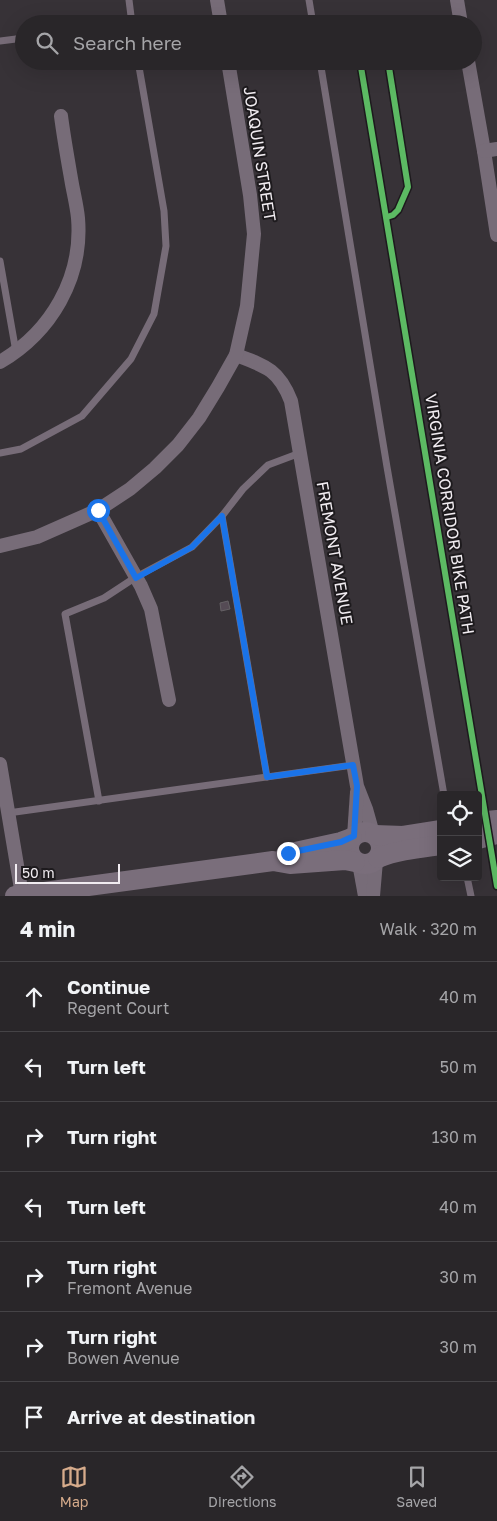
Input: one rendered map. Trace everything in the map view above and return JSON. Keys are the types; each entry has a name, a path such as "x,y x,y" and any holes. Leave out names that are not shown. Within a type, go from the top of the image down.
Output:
{"street":[{"path":"218,0 220,15"},
{"path":"457,0 460,15"},
{"name":"JOAQUIN STREET","path":"0,546 37,537 98,510 130,489 178,445 208,402 236,355 247,306 254,234 250,195 229,70"},
{"path":"470,70 490,150 497,235"},
{"path":"0,362 16,352 36,335 58,307 75,264 78,218 61,116"},
{"name":"FREMONT AVENUE","path":"236,355 256,362 277,375 291,401 357,786 363,836"},
{"path":"98,510 151,609 169,700"},
{"path":"0,764 19,896 273,861 290,864 345,860 367,861 404,851 437,847"},
{"path":"482,822 497,820"},
{"path":"273,861 288,853 332,845 363,836 403,836 437,831"},
{"path":"482,838 497,834"},
{"path":"363,836 349,848 349,853 367,861"},
{"path":"363,836 380,842 382,846 381,854 367,861"},
{"path":"366,896 367,861"},
{"path":"367,861 373,896"}],"lane":[{"path":"129,0 131,15"},
{"path":"309,0 312,15"},
{"path":"0,41 15,39"},
{"path":"0,453 21,449 82,416 131,359 154,314 166,246 164,211 140,70"},
{"path":"321,70 443,791"},
{"path":"0,261 16,352"},
{"path":"99,801 65,614 104,598 192,547 222,516 243,489 268,465 300,453"},
{"path":"222,516 267,777"},
{"path":"8,813 353,765"},
{"path":"468,881 470,896"}],"building":[{"path":"228,601 230,609 221,611 220,603"}],"cycle path":[{"name":"VIRGINIA CORRIDOR BIKE PATH","path":"361,70 497,886"},
{"path":"387,217 393,215 398,210 408,187 389,70"}],"route":[{"path":"98,510 136,578 192,547 222,516 267,777 353,765 357,786 354,836 341,842 288,853"}]}
